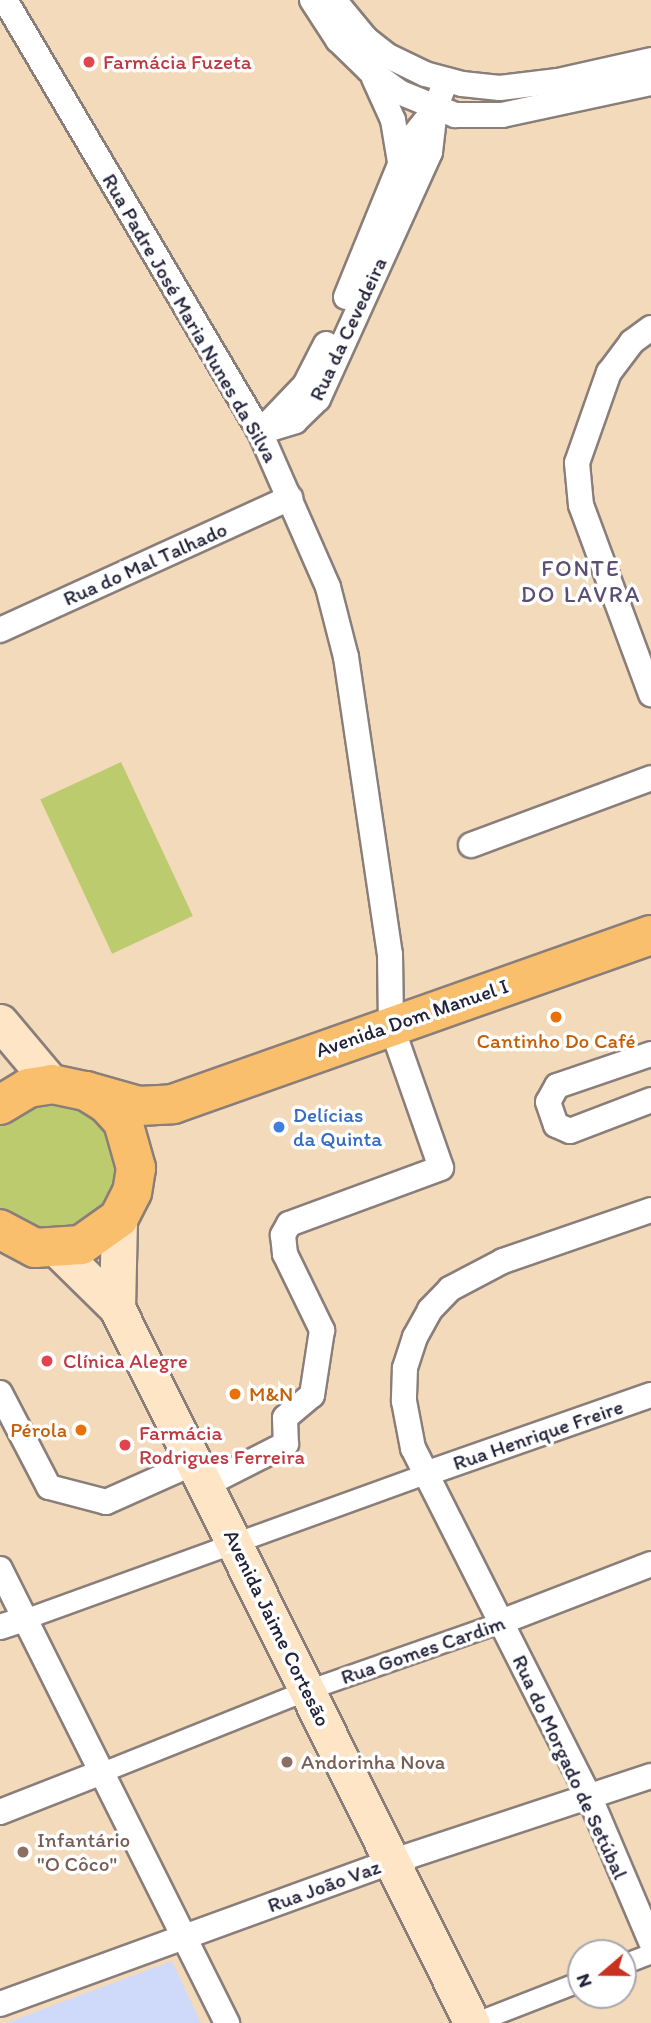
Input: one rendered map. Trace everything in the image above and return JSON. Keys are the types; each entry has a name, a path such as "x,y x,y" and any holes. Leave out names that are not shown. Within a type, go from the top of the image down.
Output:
{"main road":[{"name":"Avenida Dom Manuel I","path":"69,1088 139,1106 173,1104 651,935"},
{"path":"0,1022 69,1088 107,1104 123,1122 136,1168 125,1205"},
{"path":"0,1105 28,1088 69,1088"},
{"path":"0,1229 35,1248 58,1250 102,1234 125,1205 154,1128 173,1104"},
{"name":"Avenida Jaime Cortesão","path":"117,1308 125,1205"},
{"name":"Avenida Jaime Cortesão","path":"58,1250 117,1308 472,2023"}],"street":[{"name":"Rua Padre José Maria Nunes da Silva","path":"5,0 260,432 328,587 346,657 390,954 391,1025 441,1168 289,1224 283,1235 285,1254 322,1330 312,1395 285,1418 286,1444 201,1473"},
{"path":"312,0 338,40 369,71 399,92 455,115 495,115 651,83"},
{"path":"334,0 366,39 388,55 446,80 500,88 558,81 651,60"},
{"path":"369,71 393,120 399,166"},
{"path":"435,109 446,80"},
{"name":"Rua da Cevedeira","path":"260,432 295,421 318,399 430,152 435,109"},
{"name":"Rua da Cevedeira","path":"260,432 312,374 399,166 417,129 435,109"},
{"path":"430,152 455,134 495,115"},
{"path":"651,328 632,342 609,372 577,463 581,505 651,694"},
{"name":"Rua do Mal Talhado","path":"0,630 290,498"},
{"path":"471,845 651,778"},
{"path":"651,1054 557,1086 548,1101 555,1125 570,1131 651,1100"},
{"name":"Rua do Morgado de Setúbal","path":"651,1210 503,1261 450,1289 430,1310 415,1337 405,1368 404,1401 413,1448 590,1798 651,1942"},
{"path":"0,1393 48,1487 106,1502 201,1473"},
{"name":"Rua Henrique Freire","path":"425,1474 651,1395"},
{"path":"0,1627 425,1474"},
{"name":"Rua Gomes Cardim","path":"0,1812 307,1690 502,1622 651,1564"},
{"path":"0,1569 27,1618 227,2023"},
{"name":"Rua João Vaz","path":"0,2004 391,1862 651,1776"},
{"path":"472,2023 567,1986"}],"shaded area":[{"path":"172,1961 201,2023 6,2023"}],"green space":[{"path":"121,762 193,916 112,954 40,800"},
{"path":"64,1100 103,1123 119,1164 117,1186 107,1207 91,1222 49,1235 0,1211 0,1122 20,1106"}],"place":[{"name":"Farmácia Fuzeta","path":"89,62"},
{"name":"Cantinho Do Café","path":"556,1017"},
{"name":"Delícias da Quinta","path":"279,1127"},
{"name":"Clínica Alegre","path":"47,1361"},
{"name":"M&N","path":"235,1394"},
{"name":"Pérola","path":"81,1430"},
{"name":"Farmácia Rodrigues Ferreira","path":"125,1445"},
{"name":"Andorinha Nova","path":"287,1762"},
{"name":"Infantário \"O Côco\"","path":"23,1852"}],"district":[{"name":"FONTE DO LAVRA","path":"581,581"}]}
